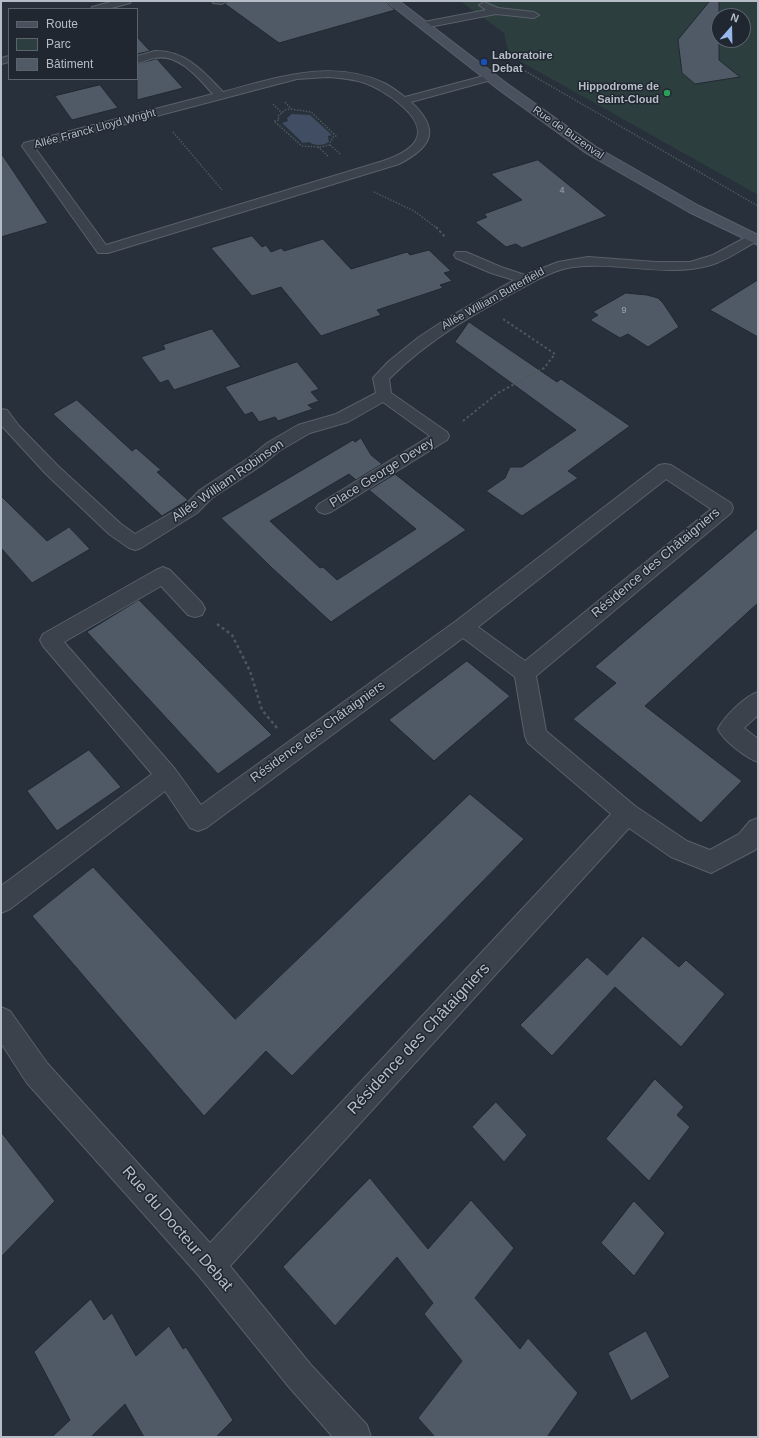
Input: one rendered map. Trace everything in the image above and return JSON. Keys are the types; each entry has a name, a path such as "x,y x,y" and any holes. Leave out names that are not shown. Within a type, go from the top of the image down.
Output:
{"main road":[{"name":"Rue de Buzenval","path":"392,1 491,77 591,150 694,209 755,239"}],"street":[{"name":"Résidence des Châtaigniers","path":"195,609 163,575 50,640 167,776 198,820 463,627 665,470 724,508 525,673"},
{"path":"463,627 525,673 536,736 627,813 679,849 711,862 747,842 758,828"},
{"path":"758,701 729,729 758,752"},
{"path":"1,901 167,776"},
{"name":"Résidence des Châtaigniers","path":"210,1265 627,813"},
{"name":"Rue du Docteur Debat","path":"1,1020 37,1073 210,1265 300,1376 355,1437"}],"lane":[{"path":"100,8 126,1"},
{"path":"217,1 222,1"},
{"path":"479,1 496,11"},
{"path":"424,25 496,11 534,15"},
{"path":"138,60 157,54 176,56 188,63 222,96"},
{"name":"Allée Franck Lloyd Wright","path":"341,74 364,79 380,85 403,101 420,119 424,129 423,138 417,147 404,158 103,250 28,146 222,96 297,76 341,74"},
{"path":"403,101 491,77"},
{"name":"Allée William Butterfield","path":"384,395 381,378 393,365 433,332 481,304 546,270 572,263 604,260 684,267 708,262 755,239"},
{"path":"461,255 496,270 527,280"},
{"name":"Allée William Robinson","path":"1,414 13,430 52,470 115,529 135,543 192,509 206,494 256,461 273,447 304,429 342,418 384,395"},
{"name":"Place George Devey","path":"325,508 441,436 384,395"}],"path":[{"path":"524,70 758,206"},
{"path":"291,109 311,112 336,136 333,137 333,142 330,145 322,148 307,145 302,146 274,121 279,120 278,116 285,110 291,109"},
{"path":"157,113 238,209"},
{"path":"354,174 370,190 382,198 414,211 433,224 461,255"},
{"path":"441,436 476,412 498,393 544,368 554,354 481,304"},
{"path":"195,609 232,635 250,670 262,710 296,749"}],"green space":[{"name":"Hippodrome de Saint-Cloud","path":"460,1 758,1 758,195 509,55 504,33"}],"water":[{"path":"292,114 310,115 332,135 328,136 329,142 319,145 309,142 303,143 282,123 288,121 287,118"}],"building":[{"path":"228,1 385,1 395,10 279,43 225,4"},
{"path":"710,1 719,1 719,8 711,8 711,48 719,48 719,60 740,77 695,84 682,73 678,40"},
{"path":"138,38 150,51 138,54"},
{"path":"157,59 183,88 137,100 138,64"},
{"path":"100,85 118,108 72,120 55,96"},
{"path":"1,153 48,223 1,237"},
{"path":"538,160 607,216 522,248 516,244 506,247 475,222 487,217 484,214 522,200 491,174"},
{"path":"252,236 262,247 266,245 271,252 281,248 284,251 323,239 351,269 407,252 410,255 429,250 451,271 444,273 452,281 440,285 443,288 377,310 381,315 321,336 281,287 252,296 211,248"},
{"path":"758,280 758,337 710,310"},
{"path":"626,293 647,295 658,298 679,327 648,347 628,334 620,338 590,320 598,315 593,312"},
{"path":"469,322 557,382 561,379 630,426 568,471 578,478 522,516 486,491 505,478 510,467 522,467 576,430 455,342"},
{"path":"212,329 241,367 174,390 168,380 160,383 141,357 165,349 163,345"},
{"path":"297,362 319,389 311,392 319,401 308,405 313,409 278,421 275,417 259,422 252,412 245,415 225,387"},
{"path":"77,400 132,451 136,448 161,470 157,472 188,500 162,516 53,414"},
{"path":"361,438 371,455 382,464 356,480 349,474 270,521 320,568 323,567 337,580 416,529 369,490 395,474 466,530 331,622 271,567 221,518 353,440 355,442"},
{"path":"1,496 47,541 69,527 90,549 32,583 1,548"},
{"path":"758,528 758,603 645,706 742,781 701,823 573,719 616,683 595,667"},
{"path":"139,600 272,735 218,774 87,632"},
{"path":"467,661 510,696 434,761 389,720"},
{"path":"89,750 121,787 57,831 27,791"},
{"path":"470,794 524,839 292,1076 266,1051 204,1116 32,916 93,867 235,1019"},
{"path":"643,936 679,967 686,960 725,994 681,1047 615,987 552,1056 520,1025 587,957 607,975"},
{"path":"655,1079 684,1107 677,1115 690,1127 649,1181 606,1139"},
{"path":"496,1102 527,1135 504,1162 472,1127"},
{"path":"1,1132 55,1201 1,1257"},
{"path":"370,1178 428,1249 471,1200 514,1248 475,1298 520,1349 528,1338 578,1393 547,1437 435,1437 418,1418 462,1361 424,1314 433,1303 397,1257 335,1326 283,1267"},
{"path":"634,1201 665,1233 634,1276 601,1243"},
{"path":"91,1299 104,1320 112,1313 136,1356 169,1326 183,1349 186,1347 233,1420 216,1437 144,1437 125,1404 91,1437 52,1437 70,1420 34,1352"},
{"path":"646,1331 670,1377 631,1401 608,1353"}],"place":[{"name":"Laboratoire Debat","path":"484,62"},
{"name":"Hippodrome de Saint-Cloud","path":"667,93"}]}
